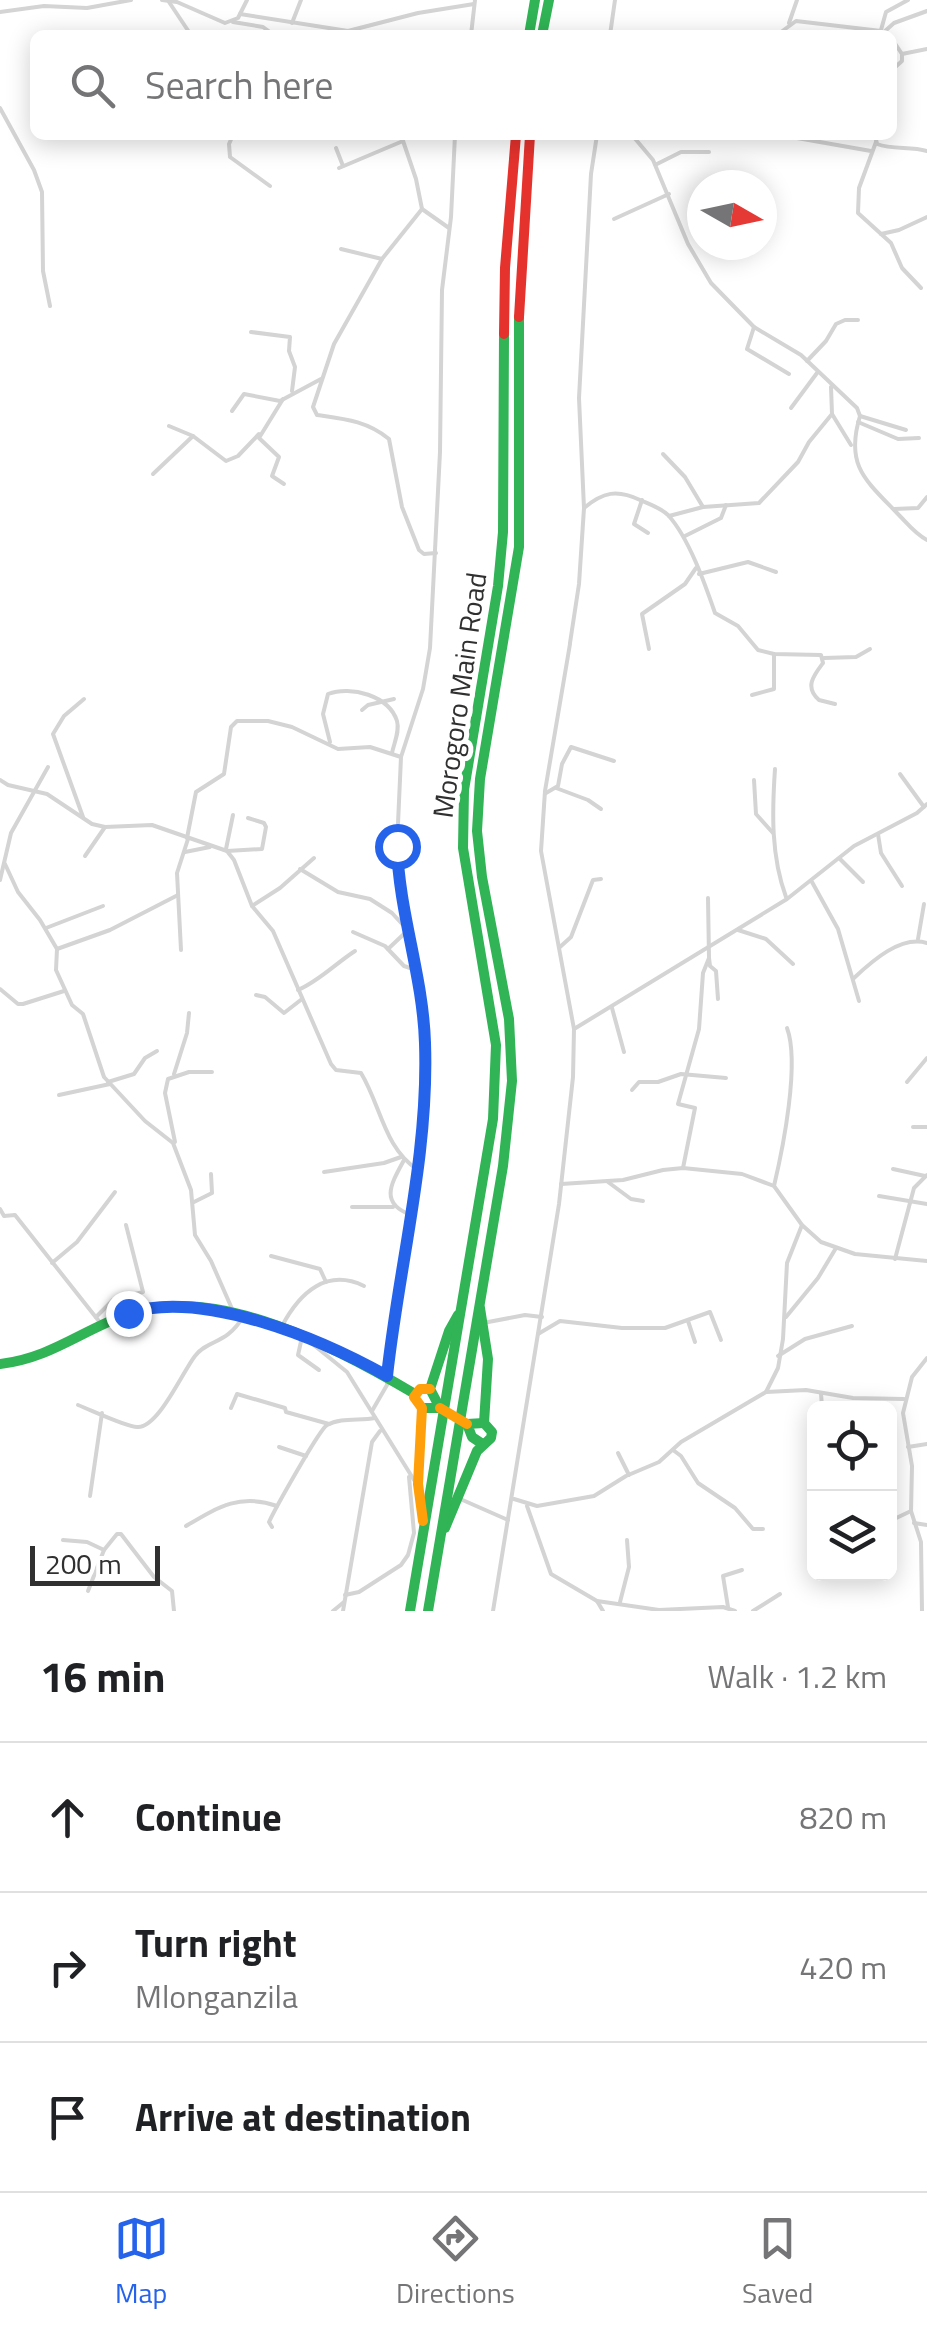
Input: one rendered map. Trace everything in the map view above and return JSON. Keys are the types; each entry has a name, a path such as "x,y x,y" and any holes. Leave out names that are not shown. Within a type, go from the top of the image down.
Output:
{"main road":[{"path":"530,30 535,0"},
{"path":"543,30 549,0"},
{"name":"Morogoro Main Road","path":"410,1611 493,1119 496,1045 462,848 464,790 500,568 505,268 516,140"},
{"name":"Morogoro Main Road","path":"428,1611 503,1166 512,1081 510,1019 482,877 477,831 480,779 519,546 519,278 530,140"},
{"path":"439,1542 481,1443 491,1438 492,1432 484,1423 488,1359 479,1302"},
{"path":"0,1364 27,1362 48,1355 100,1322 152,1305 211,1308 303,1336 353,1357 415,1394"},
{"path":"440,1408 430,1389 449,1331 463,1308"},
{"path":"415,1394 430,1389"},
{"path":"415,1394 415,1401 422,1408 440,1408 468,1424 484,1423"},
{"path":"422,1408 418,1484 423,1542"},
{"path":"468,1424 472,1437 481,1443"}],"street":[{"path":"0,12 44,6 87,8 128,0"},
{"path":"165,0 212,20 266,30"},
{"path":"165,0 187,30"},
{"path":"233,22 247,0"},
{"path":"291,25 301,0"},
{"path":"611,30 614,0"},
{"path":"782,30 789,23 797,0"},
{"path":"886,30 886,12 908,0"},
{"path":"350,30 474,2 471,30"},
{"path":"889,30 894,23 927,10"},
{"path":"240,14 323,30"},
{"path":"789,23 859,30"},
{"path":"897,48 902,54 897,66"},
{"path":"902,54 926,49"},
{"path":"0,108 42,192 43,271 50,306"},
{"path":"231,140 230,158 270,186"},
{"path":"336,148 341,167 398,140"},
{"path":"403,140 422,209 449,228"},
{"path":"372,1411 385,1393 418,1170 425,1041 397,846 401,757 430,648 442,290 454,140"},
{"path":"493,1611 542,1317 572,1090 574,1029 541,851 546,793 579,584 584,508 578,398 590,174 596,140"},
{"path":"636,140 656,164 704,273 754,326 807,361 852,403 859,419 898,439 918,438"},
{"path":"808,140 871,151"},
{"path":"875,140 856,205 858,213 896,249 902,268 921,288"},
{"path":"878,140 884,146 927,151"},
{"path":"656,164 681,152 709,152"},
{"path":"614,218 669,194"},
{"path":"422,209 382,260 334,344 314,412 358,420 390,440 402,507 419,550 427,555 436,553"},
{"path":"880,234 927,217"},
{"path":"341,249 382,260"},
{"path":"807,361 836,324 858,320"},
{"path":"754,326 747,349 789,374"},
{"path":"251,332 290,337 295,367 290,384 292,393"},
{"path":"791,408 817,374"},
{"path":"169,426 193,436 226,461 238,456 259,434 283,399 321,379"},
{"path":"831,386 832,414 848,436 868,484 926,541"},
{"path":"232,411 244,394 283,399"},
{"path":"668,516 703,507 759,503 798,462 808,442 832,414"},
{"path":"859,419 906,430"},
{"path":"854,452 859,419"},
{"path":"259,434 261,441 279,457 272,476 284,484"},
{"path":"153,474 193,436"},
{"path":"663,454 693,488 703,507"},
{"path":"584,508 607,493 626,494 668,516 709,590 715,613 738,626 758,650 824,658 856,657 870,649"},
{"path":"894,510 918,508 927,496"},
{"path":"642,500 634,524 648,533"},
{"path":"682,537 721,518 726,505"},
{"path":"649,649 642,614 697,571 748,562 776,572"},
{"path":"752,694 774,689 774,654"},
{"path":"824,658 811,687 819,700 835,704"},
{"path":"330,742 323,714 328,694 337,690 368,692 395,716 397,734 392,754"},
{"path":"83,816 54,734 64,716 84,699"},
{"path":"362,710 394,699"},
{"path":"180,950 177,873 196,792 224,774 231,727 236,721 268,721 330,742 338,749 370,746 401,757"},
{"path":"397,734 412,726"},
{"path":"556,788 571,747 614,761"},
{"path":"0,880 11,833 48,767"},
{"path":"775,769 773,833 778,876 786,900"},
{"path":"574,1029 786,900 854,846 925,805 900,774"},
{"path":"0,780 47,794 92,824 152,825 226,851 234,860 252,906 273,930 330,1064 336,1070 360,1073 402,1159 418,1170"},
{"path":"754,780 756,814 773,833"},
{"path":"546,793 556,788 601,809"},
{"path":"226,851 233,815"},
{"path":"226,851 262,849 264,822 248,818"},
{"path":"85,856 105,826"},
{"path":"878,834 882,852 902,886"},
{"path":"182,853 215,846"},
{"path":"252,906 314,858"},
{"path":"840,859 864,882"},
{"path":"5,864 18,892 57,949 56,970 72,1005 82,1014 98,1064 109,1083 145,1121 173,1143 194,1202 195,1236 239,1316 228,1336 197,1353 151,1422 134,1427 78,1405"},
{"path":"300,869 338,892 370,899 392,913 406,929"},
{"path":"560,948 570,937 592,880 600,879"},
{"path":"812,882 838,929 859,1001"},
{"path":"57,949 110,930 178,895"},
{"path":"708,898 709,958 716,971 718,999"},
{"path":"918,940 924,904"},
{"path":"46,928 103,906"},
{"path":"388,949 406,929"},
{"path":"738,930 766,939 793,964"},
{"path":"353,932 388,949 404,966 416,970"},
{"path":"852,979 886,952 918,940 927,943"},
{"path":"298,990 316,982 330,967 355,951"},
{"path":"683,1168 695,1108 678,1104 696,1043 702,973 709,958"},
{"path":"0,989 18,1004 64,990"},
{"path":"256,995 265,997 284,1013 302,1000"},
{"path":"612,1008 624,1052"},
{"path":"177,1152 165,1093 177,1068 189,1013"},
{"path":"774,1186 789,1094 792,1042 787,1028"},
{"path":"58,1095 134,1074 145,1058 157,1052"},
{"path":"907,1082 927,1058"},
{"path":"171,1077 212,1072"},
{"path":"632,1090 639,1082 658,1082 673,1074 726,1078"},
{"path":"913,1128 927,1127"},
{"path":"324,1172 402,1159"},
{"path":"393,1207 391,1192 402,1159"},
{"path":"561,1184 608,1182 683,1168 742,1174 774,1186 802,1225 821,1242 896,1260 927,1261"},
{"path":"893,1169 926,1176"},
{"path":"194,1202 212,1192 211,1174"},
{"path":"896,1260 909,1200 919,1180 926,1176"},
{"path":"608,1182 631,1198 643,1201"},
{"path":"52,1263 77,1242 114,1192"},
{"path":"879,1196 927,1204"},
{"path":"352,1207 393,1207 410,1215"},
{"path":"0,1210 4,1216 15,1215 100,1322 112,1300 142,1292 126,1225"},
{"path":"766,1392 778,1368 786,1318 785,1274 802,1225"},
{"path":"786,1318 836,1248"},
{"path":"270,1256 320,1269 326,1282"},
{"path":"280,1330 298,1303 326,1282 345,1277 364,1286"},
{"path":"538,1334 560,1320 622,1328 665,1328 710,1312 722,1340"},
{"path":"483,1323 524,1315 542,1317"},
{"path":"688,1322 695,1342"},
{"path":"778,1356 800,1341 852,1326"},
{"path":"320,1370 298,1355 303,1336 347,1372 418,1484"},
{"path":"922,1611 921,1542 911,1511 912,1469 904,1427 904,1399 912,1378 927,1358"},
{"path":"512,1498 527,1506 584,1499 659,1462 766,1392 795,1390 853,1398 904,1399"},
{"path":"821,1392 822,1401"},
{"path":"231,1408 237,1394 246,1394 285,1408 286,1412 329,1424 375,1418"},
{"path":"90,1496 102,1413"},
{"path":"272,1527 269,1522 276,1506 316,1435 329,1424"},
{"path":"343,1611 372,1442 381,1428"},
{"path":"908,1447 927,1444"},
{"path":"278,1447 306,1456"},
{"path":"672,1450 681,1456 698,1483 735,1508 753,1529 762,1529"},
{"path":"618,1454 629,1475"},
{"path":"345,1595 359,1592 401,1565 408,1555 414,1533 408,1473"},
{"path":"458,1498 508,1520"},
{"path":"186,1526 234,1501 276,1506"},
{"path":"527,1506 551,1574 597,1601 674,1610 735,1611"},
{"path":"897,1518 911,1511"},
{"path":"914,1524 927,1525"},
{"path":"88,1591 104,1550 117,1534 124,1536 154,1577 172,1591 174,1611"},
{"path":"63,1540 87,1542 104,1550"},
{"path":"620,1602 629,1567 627,1540"},
{"path":"728,1608 722,1576 742,1570"},
{"path":"754,1611 780,1594"},
{"path":"597,1601 603,1611"},
{"path":"333,1611 344,1602"}],"traffic: fast":[{"path":"530,30 535,0"},
{"path":"543,30 549,0"},
{"path":"428,1611 503,1166 512,1081 509,1019 477,831 480,779 519,547 519,317"},
{"path":"410,1611 493,1119 496,1045 463,848 464,790 498,586 503,532 504,334"},
{"path":"0,1364 51,1350 128,1314 163,1307 200,1307 238,1314 315,1341 415,1394"},
{"path":"445,1528 477,1451 492,1432 484,1423 488,1359 480,1308"},
{"path":"422,1408 440,1408 430,1389 458,1315"},
{"path":"481,1443 472,1437 467,1424 484,1423"}],"traffic: slow":[{"path":"423,1521 418,1484 422,1408 414,1397 420,1389 430,1389"},
{"path":"440,1408 467,1424"}],"traffic: jam":[{"path":"504,334 516,140"},
{"path":"519,317 530,140"}],"route":[{"path":"128,1313 152,1305 211,1308 303,1336 387,1376 418,1170 424,1095 425,1041 416,970 405,926 397,846"}]}
